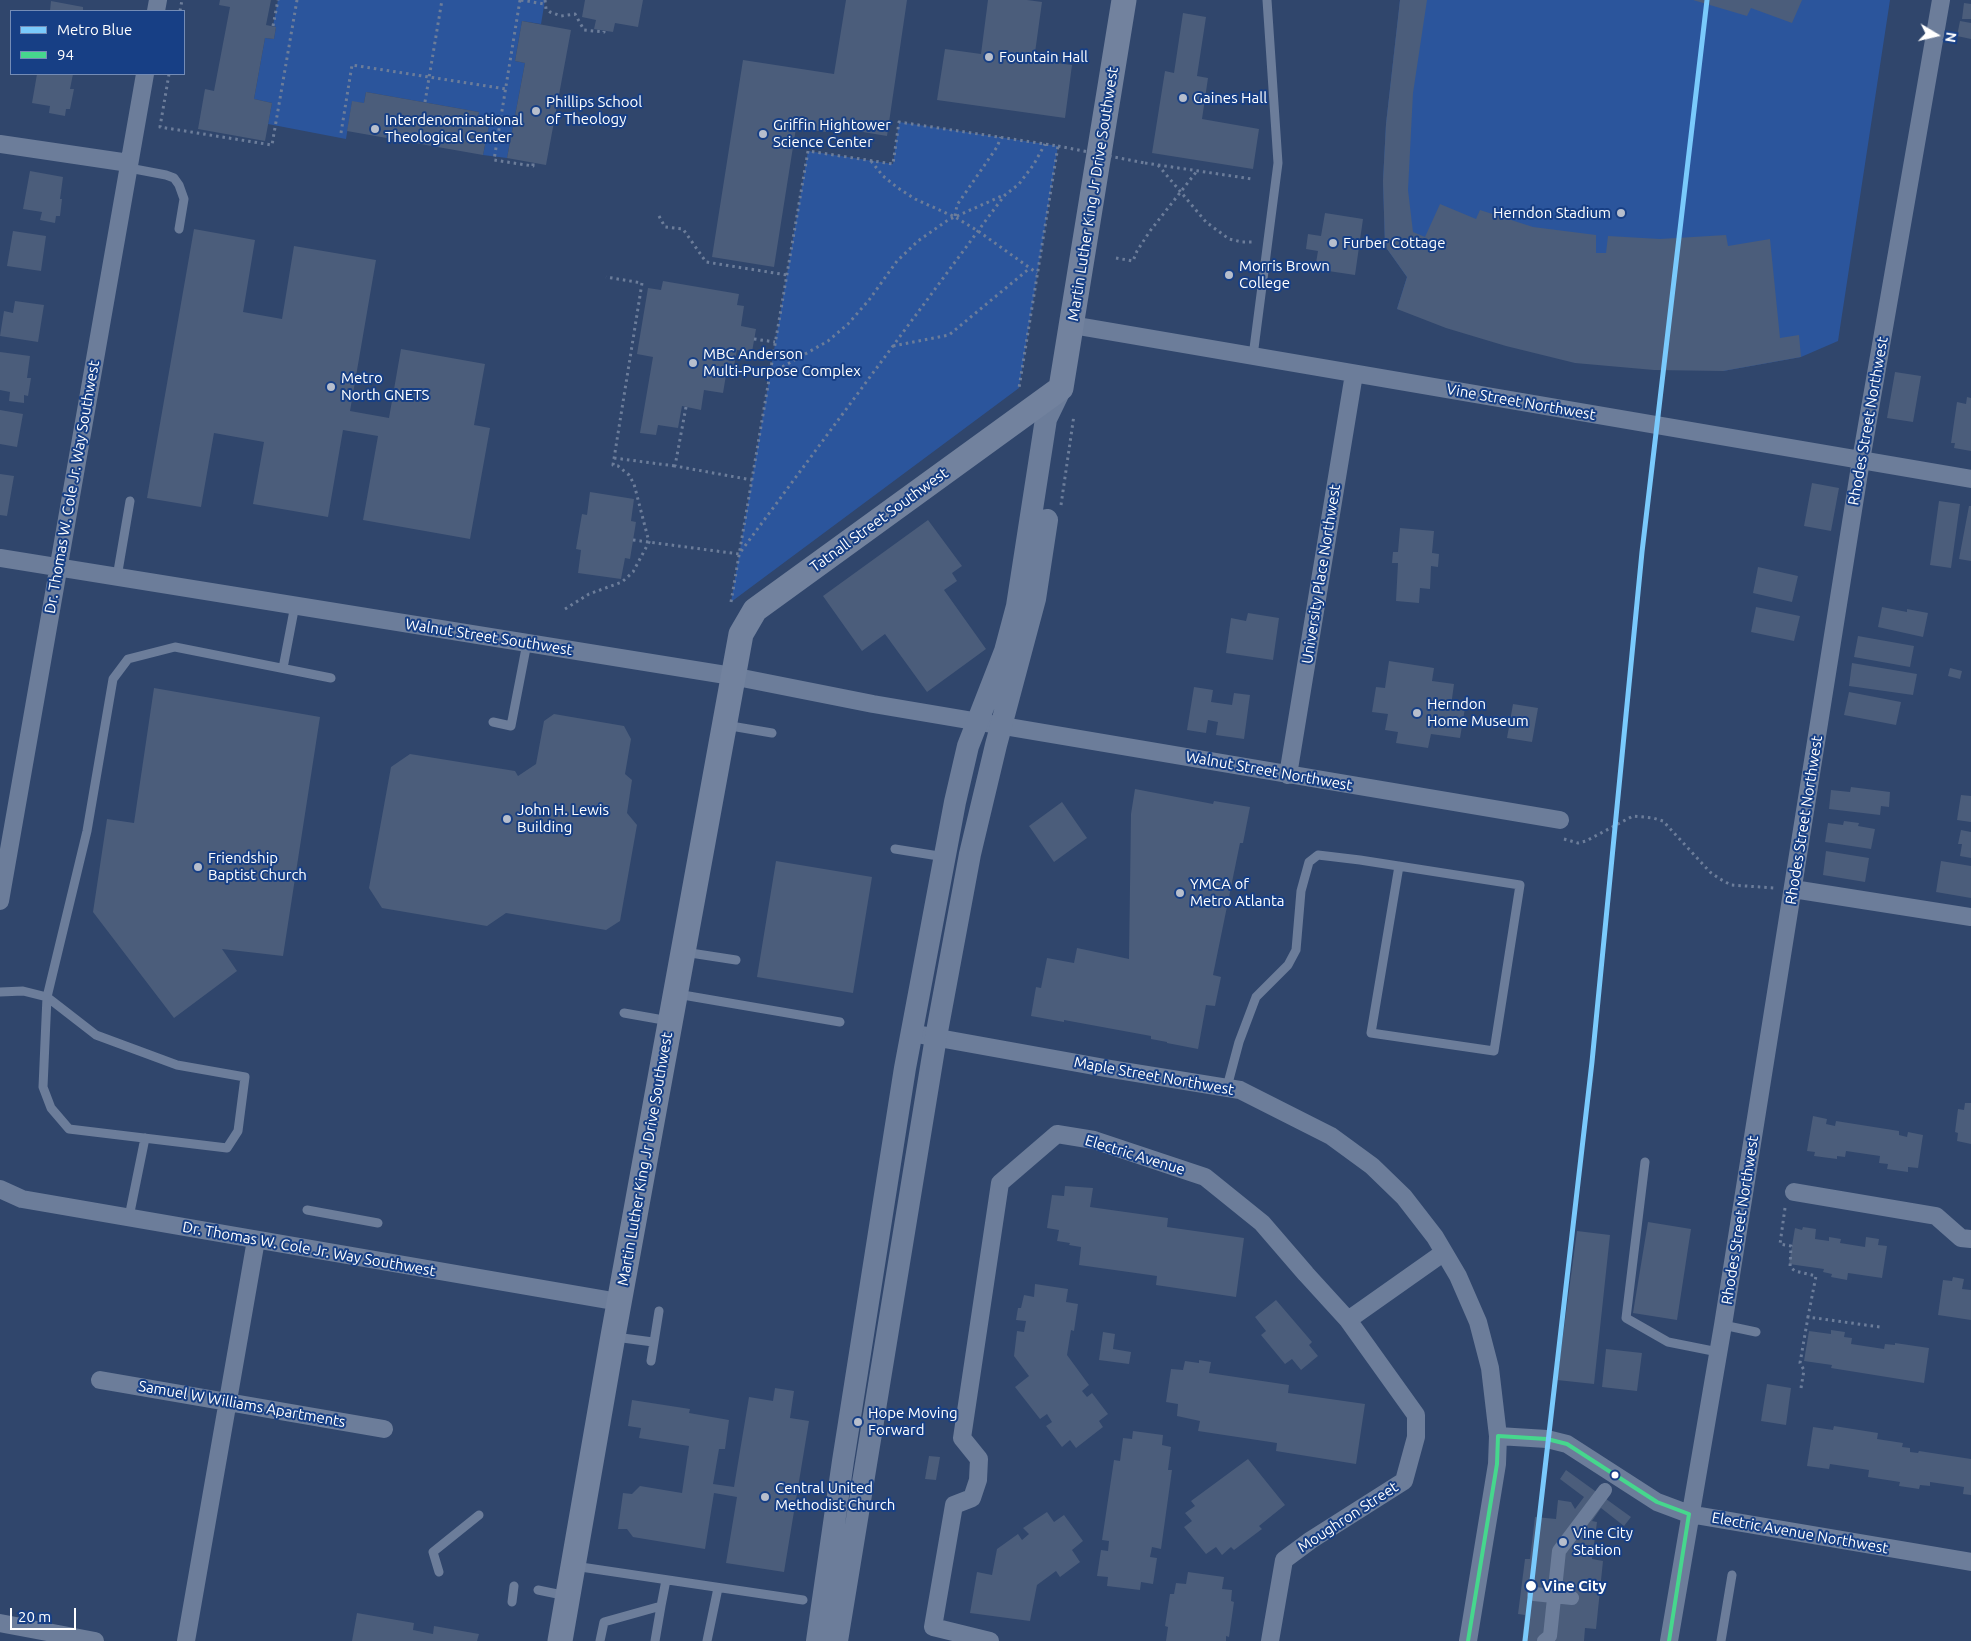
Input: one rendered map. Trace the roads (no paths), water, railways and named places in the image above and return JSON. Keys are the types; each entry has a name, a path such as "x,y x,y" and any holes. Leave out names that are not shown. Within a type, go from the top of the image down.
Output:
{"main road":[{"name":"Martin Luther King Jr Drive Southwest","path":"1061,388 1124,0"},
{"name":"Tatnall Street Southwest","path":"732,676 741,634 755,610 1061,388"},
{"name":"Martin Luther King Jr Drive Southwest","path":"560,1641 732,676"}],"street":[{"name":"Rhodes Street Northwest","path":"1669,1641 1689,1514 1723,1325 1861,460 1941,0"},
{"name":"Dr. Thomas W. Cole Jr. Way Southwest","path":"0,901 145,75"},
{"path":"0,144 129,166"},
{"name":"Vine Street Northwest","path":"1072,325 1971,479"},
{"name":"University Place Northwest","path":"1288,775 1354,374"},
{"path":"817,1641 844,1452 911,1033 945,857 968,746 1005,651 1017,606 1046,419 1061,388"},
{"path":"837,1641 936,1038 970,854 1001,725 1035,599 1062,422 1061,388"},
{"name":"Walnut Street Southwest","path":"0,558 732,676 873,704 978,721"},
{"name":"Walnut Street Northwest","path":"978,721 1560,820"},
{"path":"1793,889 1971,917"},
{"name":"Maple Street Northwest","path":"911,1033 1240,1090 1331,1136 1372,1166 1404,1198 1435,1237 1458,1276 1478,1322 1490,1368 1498,1436 1498,1464 1468,1641"},
{"name":"Electric Avenue","path":"990,1641 932,1627 954,1506 972,1498 978,1480 979,1459 962,1438 1000,1183 1057,1134 1094,1140 1205,1177 1262,1222 1348,1320"},
{"name":"Dr. Thomas W. Cole Jr. Way Southwest","path":"0,1189 22,1199 619,1302"},
{"path":"1794,1192 1936,1216 1961,1238 1971,1239"},
{"path":"186,1641 256,1240"},
{"path":"1348,1320 1443,1253"},
{"name":"Moughron Street","path":"1270,1641 1284,1560 1311,1540 1404,1480 1416,1437 1416,1415 1348,1320"},
{"name":"Samuel W Williams Apartments","path":"100,1380 384,1429"},
{"name":"Electric Avenue Northwest","path":"1498,1436 1547,1438 1567,1444 1657,1502 1689,1514 1971,1562"},
{"path":"1550,1639 1559,1551 1605,1490"},
{"path":"1534,1594 1572,1598"},
{"path":"0,1623 95,1641"}],"lane":[{"path":"1253,356 1278,163 1267,0"},
{"path":"129,166 174,178 179,185 184,199 179,230"},
{"path":"117,577 130,501"},
{"path":"283,668 294,605"},
{"path":"493,722 512,726 527,643"},
{"path":"0,992 22,991 47,997 96,1035 177,1066 245,1077 238,1131 227,1148 69,1129 51,1108 43,1087 47,997 87,831 113,679 128,659 176,647 331,678"},
{"path":"723,724 772,733"},
{"path":"895,849 945,857"},
{"path":"1227,1087 1239,1042 1256,997 1288,965 1296,950 1301,891 1309,862 1318,855 1399,866 1520,884 1494,1051 1371,1033 1399,866"},
{"path":"682,952 736,960"},
{"path":"674,993 840,1022"},
{"path":"624,1013 670,1021"},
{"path":"129,1217 145,1138"},
{"path":"1645,1162 1626,1318 1668,1342 1718,1352"},
{"path":"307,1210 378,1223"},
{"path":"651,1361 659,1310"},
{"path":"1723,1325 1756,1332"},
{"path":"613,1336 653,1342"},
{"path":"439,1572 432,1552 479,1515"},
{"path":"573,1566 803,1600"},
{"path":"1721,1641 1732,1575"},
{"path":"655,1641 666,1580"},
{"path":"512,1602 514,1586"},
{"path":"707,1641 718,1588"},
{"path":"538,1590 567,1596"},
{"path":"600,1641 604,1622 662,1606"}],"metro line":[{"name":"Blue","path":"1525,1641 1592,1062 1642,552 1707,0"}],"place":[{"name":"Fountain Hall","path":"989,57"},
{"name":"Gaines Hall","path":"1183,98"},
{"name":"Phillips School of Theology","path":"536,111"},
{"name":"Interdenominational Theological Center","path":"375,129"},
{"name":"Griffin Hightower Science Center","path":"763,134"},
{"name":"Herndon Stadium","path":"1621,213"},
{"name":"Furber Cottage","path":"1333,243"},
{"name":"Morris Brown College","path":"1229,275"},
{"name":"MBC Anderson Multi-Purpose Complex","path":"693,363"},
{"name":"Metro North GNETS","path":"331,387"},
{"name":"Herndon Home Museum","path":"1417,713"},
{"name":"John H. Lewis Building","path":"507,819"},
{"name":"Friendship Baptist Church","path":"198,867"},
{"name":"YMCA of Metro Atlanta","path":"1180,893"},
{"name":"Hope Moving Forward","path":"858,1422"},
{"name":"Central United Methodist Church","path":"765,1497"},
{"name":"Vine City Station","path":"1563,1542"},
{"name":"Vine City","path":"1531,1586"}]}
